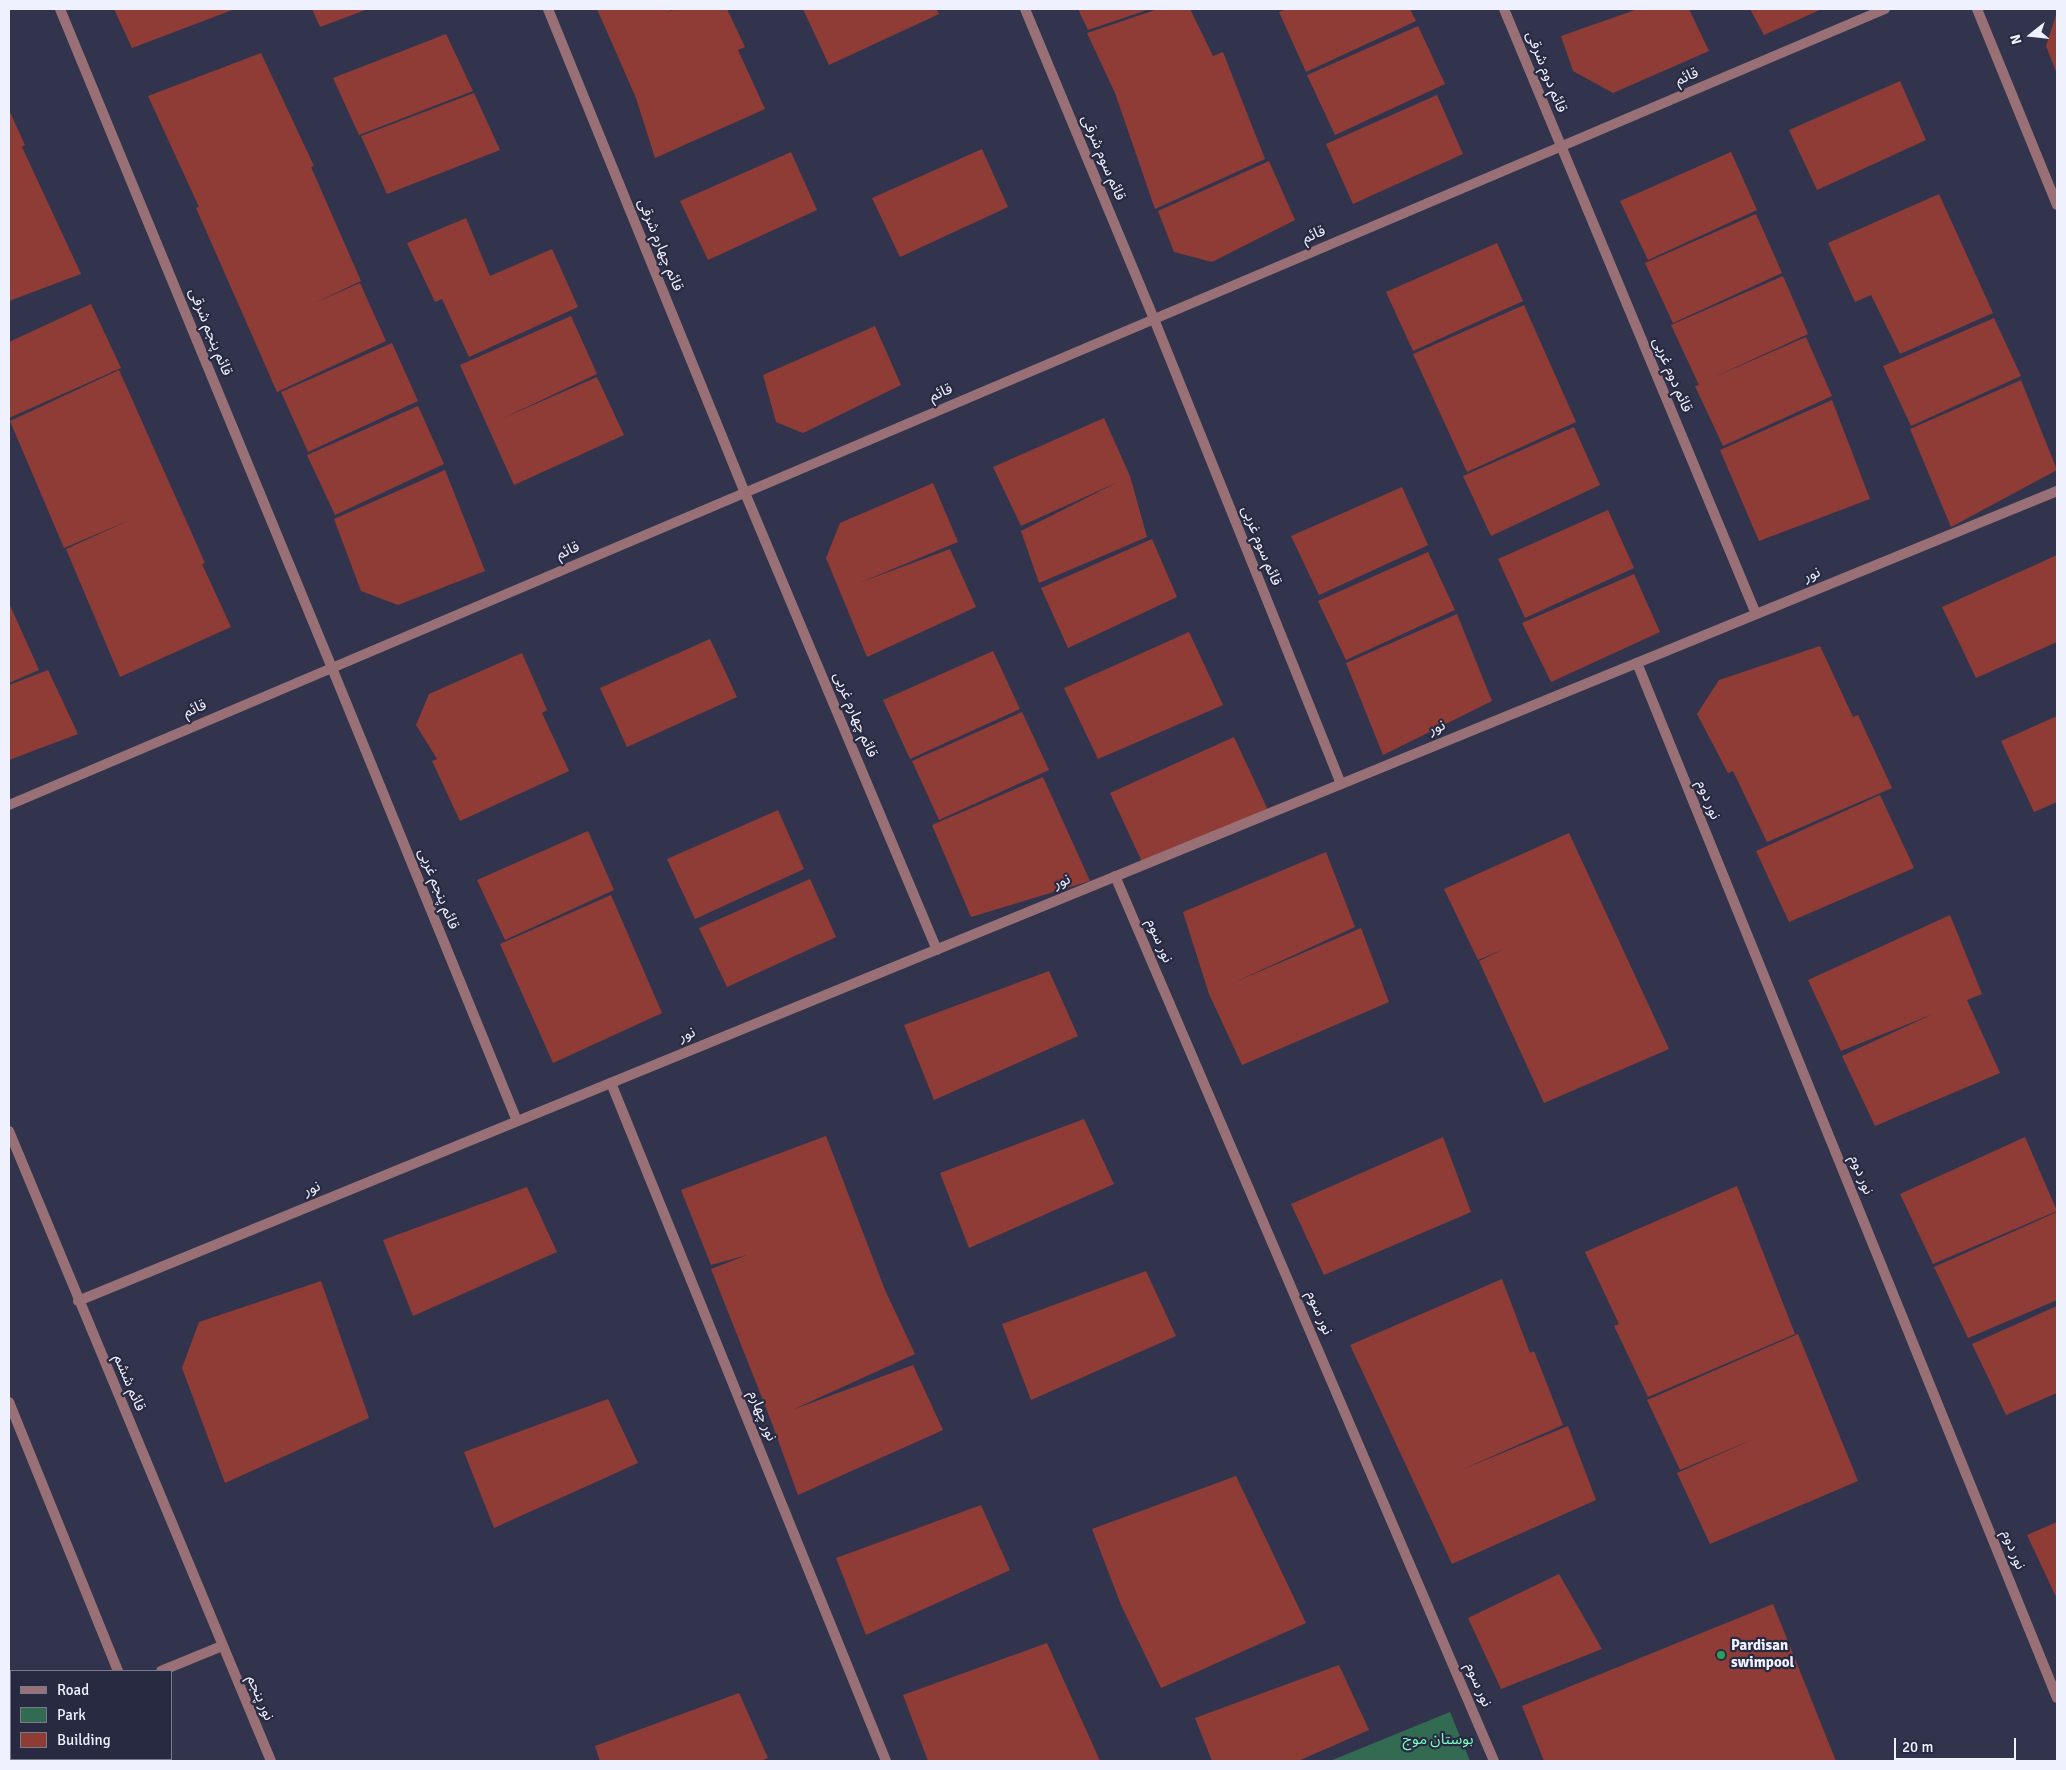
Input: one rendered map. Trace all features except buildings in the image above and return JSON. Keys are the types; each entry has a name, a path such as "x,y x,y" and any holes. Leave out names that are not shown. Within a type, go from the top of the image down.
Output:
{"street":[{"name":"قائم پنجم شرقی","path":"60,9 332,668"},
{"name":"قائم چهارم شرقی","path":"548,9 746,493"},
{"name":"قائم سوم شرقی","path":"1025,9 1154,319"},
{"name":"قائم دوم شرقی","path":"1504,9 1560,147"},
{"name":"قائم","path":"9,805 1885,9"},
{"path":"1977,9 2057,205"},
{"name":"قائم دوم غربی","path":"1560,147 1756,614"},
{"name":"قائم سوم غربی","path":"1154,319 1341,784"},
{"name":"نور","path":"78,1301 2057,491"},
{"name":"قائم چهارم غربی","path":"746,493 937,950"},
{"name":"نور دوم","path":"1636,663 2057,1698"},
{"name":"قائم پنجم غربی","path":"332,668 517,1121"},
{"name":"نور سوم","path":"1115,876 1494,1761"},
{"name":"نور چهارم","path":"611,1083 886,1761"},
{"name":"قائم ششم","path":"9,1131 222,1646"},
{"path":"9,1402 118,1670"},
{"path":"163,1670 222,1646"},
{"name":"نور پنجم","path":"222,1646 271,1761"}],"green space":[{"name":"بوستان موج","path":"1450,1712 1470,1761 1330,1761"}],"place":[{"name":"Pardisan swimpool","path":"1721,1655"}]}
